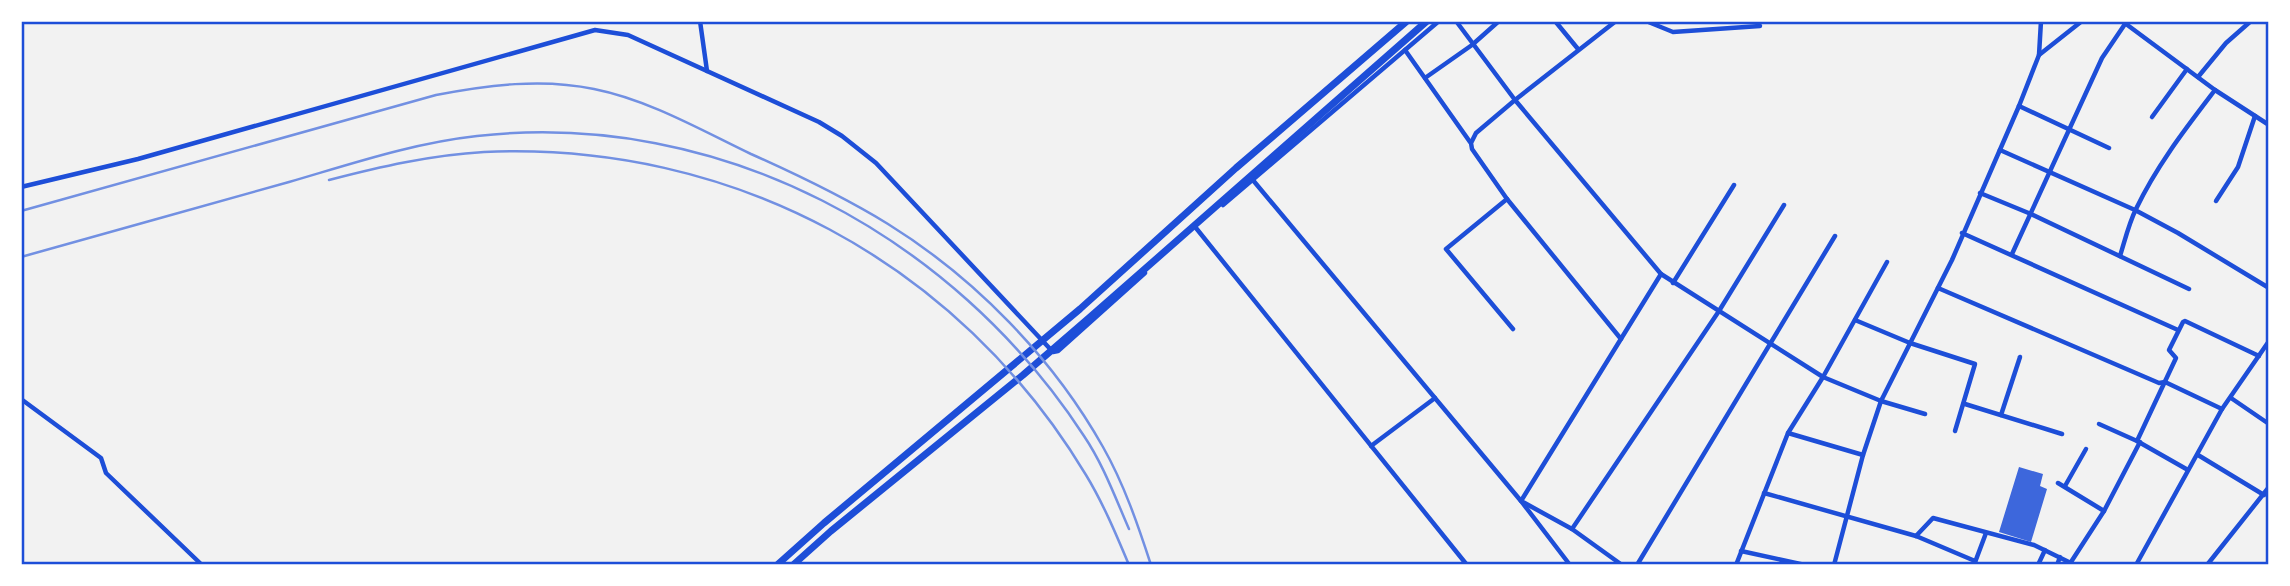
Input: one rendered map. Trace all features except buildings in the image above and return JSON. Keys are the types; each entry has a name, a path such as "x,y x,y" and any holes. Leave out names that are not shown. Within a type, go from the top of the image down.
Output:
{"main road":[{"path":"777,565 1040,343 1236,168 1407,21"},
{"path":"793,565 1023,375 1427,21"}],"street":[{"path":"700,21 707,71"},
{"path":"21,187 164,152 595,30 628,35 842,135 876,163 1053,352 1066,344 1196,228 1438,21"},
{"path":"1455,21 1515,100 1661,274 1823,377 1881,401 1926,414"},
{"path":"1425,78 1472,46 1500,21"},
{"path":"1555,21 1578,49"},
{"path":"1471,143 1476,133 1515,100 1616,21"},
{"path":"1646,21 1673,32 1760,26"},
{"path":"1834,565 1863,456 1881,401 1938,288 2019,106 2039,55 2041,21"},
{"path":"2039,55 2082,21"},
{"path":"2012,254 2102,58 2124,23 2269,125"},
{"path":"2198,77 2231,38 2249,23"},
{"path":"1405,50 1507,199 1621,339"},
{"path":"2152,117 2187,69"},
{"path":"2120,256 2135,210 2172,147 2216,90"},
{"path":"2019,106 2109,148"},
{"path":"2216,201 2238,167 2257,118"},
{"path":"2000,150 2135,210 2269,288"},
{"path":"1252,180 1521,501 1570,565"},
{"path":"1673,283 1734,185"},
{"path":"1980,193 2031,214 2189,289"},
{"path":"1507,199 1446,249 1513,329"},
{"path":"1572,529 1719,311 1784,205"},
{"path":"1196,228 1467,565"},
{"path":"1962,233 2178,330"},
{"path":"1637,565 1835,236"},
{"path":"1736,565 1788,433 1823,377 1887,262"},
{"path":"1521,501 1661,274"},
{"path":"1938,288 2159,383 2165,382 2222,409"},
{"path":"1855,320 1910,343 1975,364 1955,431"},
{"path":"1916,536 1933,518 2034,545 2073,564 2105,511 2138,441 2176,356 2169,351 2185,321 2259,356"},
{"path":"2136,565 2222,409 2259,356 2267,349 2269,341"},
{"path":"2001,415 2020,357"},
{"path":"1371,446 1435,398"},
{"path":"2231,398 2269,424"},
{"path":"21,399 101,458 106,473 202,565"},
{"path":"1965,404 2062,434"},
{"path":"2099,424 2138,441 2188,470"},
{"path":"1788,433 1863,456"},
{"path":"2065,486 2087,449"},
{"path":"2198,454 2264,495"},
{"path":"2059,483 2105,511"},
{"path":"2207,565 2269,487"},
{"path":"1764,493 1916,536 1975,564 1986,533"},
{"path":"1521,501 1572,529 1622,565"},
{"path":"2038,565 2045,550"},
{"path":"1741,551 1805,565"},
{"path":"2057,565 2060,557"}],"railway":[{"path":"21,211 436,95 475,88 535,83 594,89 635,100 855,205 920,245 981,295 1036,352 1083,414 1118,475 1151,565"},
{"path":"21,257 382,155 453,139 567,133 656,143 741,166 822,200 898,246 968,301 1030,364 1084,436 1103,469 1129,529"},
{"path":"329,180 444,156 484,152 576,154 664,168 749,193 830,230 904,276 973,333 1034,400 1086,475 1129,565"}]}
